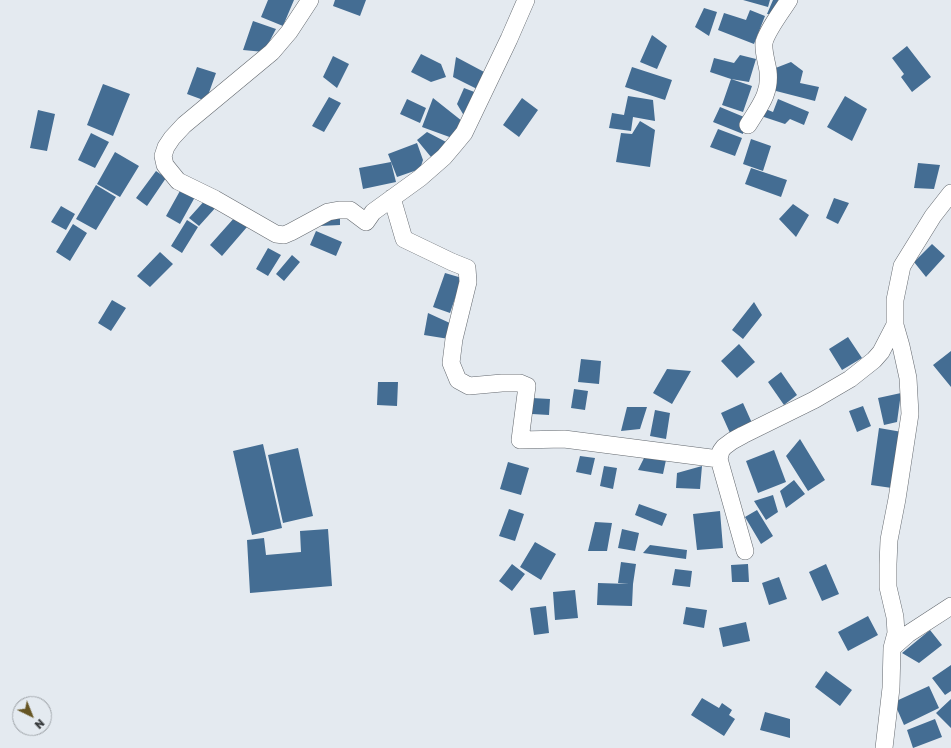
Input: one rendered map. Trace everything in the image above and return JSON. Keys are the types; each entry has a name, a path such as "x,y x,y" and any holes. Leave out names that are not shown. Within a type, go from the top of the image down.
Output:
{"street":[{"path":"310,0 290,32 272,52 184,125 172,138 166,147 163,156 165,165 178,181 215,199 276,234 284,235 328,212 338,210 350,210 366,222 374,212 420,178 444,157 464,133 526,0"},
{"path":"748,124 764,99 768,87 768,73 764,44 767,36 789,0"},
{"path":"884,748 891,688 892,648 896,633 896,617 888,586 889,540 910,414 908,378 895,325 895,300 902,266 933,216 951,193"},
{"path":"392,198 404,239 467,268 468,282 454,339 451,363 458,380 469,386 502,382 520,382 527,386 520,440 564,439 719,459"},
{"path":"745,551 719,459 721,451 724,447 743,434 814,400 850,379 874,360 881,352 895,325"},
{"path":"892,648 908,634 951,606"}],"building":[{"path":"268,0 294,0 283,26 261,17"},
{"path":"335,0 366,0 360,16 333,6"},
{"path":"743,0 770,0 768,7"},
{"path":"773,0 783,0 780,14 767,14"},
{"path":"704,8 717,12 709,36 695,27"},
{"path":"750,10 765,16 754,44 718,30 724,13 746,20"},
{"path":"253,21 276,29 264,52 243,50"},
{"path":"652,35 667,46 657,69 640,62"},
{"path":"907,46 931,77 912,92 901,77 904,74 892,58"},
{"path":"421,54 441,64 446,77 431,82 411,72"},
{"path":"740,55 756,59 749,82 731,79 710,72 714,58 734,63"},
{"path":"333,56 349,64 337,88 323,77"},
{"path":"456,57 486,73 477,89 453,77"},
{"path":"791,62 803,71 800,83 819,87 815,101 776,91 773,69"},
{"path":"197,67 216,73 206,101 187,94"},
{"path":"632,67 672,80 665,100 625,87"},
{"path":"731,79 752,86 743,112 722,105"},
{"path":"103,84 130,94 113,136 87,125"},
{"path":"464,88 477,93 466,119 457,104"},
{"path":"628,96 653,100 655,121 633,117 631,131 609,128 612,113 624,115"},
{"path":"845,96 867,109 852,141 827,127"},
{"path":"329,97 341,103 324,132 312,126"},
{"path":"433,98 462,121 455,139 422,127"},
{"path":"522,98 538,110 519,137 503,125"},
{"path":"407,99 426,108 420,123 400,114"},
{"path":"778,99 809,112 804,125 790,119 785,124 758,115 763,108 773,112"},
{"path":"720,107 744,117 743,134 713,122"},
{"path":"38,110 55,114 47,151 30,148"},
{"path":"640,121 655,130 650,167 616,162 621,133 632,134"},
{"path":"718,129 742,138 735,156 710,147"},
{"path":"427,132 448,143 431,157 417,140"},
{"path":"91,133 109,142 95,168 78,160"},
{"path":"751,139 771,146 763,171 743,164"},
{"path":"417,143 423,160 420,169 397,177 388,154"},
{"path":"115,152 139,166 120,197 97,184"},
{"path":"391,162 396,182 363,189 359,168"},
{"path":"918,163 940,165 934,189 914,188"},
{"path":"751,168 787,180 781,197 745,184"},
{"path":"156,171 166,178 147,206 136,198"},
{"path":"96,185 116,197 96,230 76,219"},
{"path":"181,189 195,197 180,224 166,216"},
{"path":"207,198 217,206 199,226 189,218"},
{"path":"834,198 849,203 838,224 826,218"},
{"path":"793,204 809,215 796,237 779,219"},
{"path":"61,206 75,214 66,230 51,222"},
{"path":"235,217 247,227 222,256 210,245"},
{"path":"340,217 340,225 319,226 319,218"},
{"path":"187,220 198,227 182,253 171,246"},
{"path":"73,224 87,233 70,261 56,252"},
{"path":"316,231 342,242 336,256 310,245"},
{"path":"932,244 945,256 926,277 914,262"},
{"path":"268,248 281,255 268,276 256,269"},
{"path":"160,252 173,264 150,287 137,276"},
{"path":"292,255 300,262 284,281 276,274"},
{"path":"445,273 462,278 450,313 433,307"},
{"path":"112,300 126,308 111,331 98,323"},
{"path":"754,302 762,315 743,339 732,330"},
{"path":"428,313 452,324 449,339 424,335"},
{"path":"848,337 862,358 842,370 829,349"},
{"path":"739,344 755,362 737,378 721,361"},
{"path":"951,351 951,387 933,365"},
{"path":"581,359 601,361 599,384 578,382"},
{"path":"667,369 691,371 672,404 653,393"},
{"path":"781,372 797,395 784,405 768,382"},
{"path":"378,382 398,382 397,406 377,405"},
{"path":"574,389 588,391 585,410 571,408"},
{"path":"901,393 897,422 884,425 878,398"},
{"path":"532,398 550,399 549,415 532,414"},
{"path":"743,403 752,423 730,433 721,413"},
{"path":"863,406 871,426 857,432 849,411"},
{"path":"627,407 647,407 640,429 621,431"},
{"path":"655,410 670,413 666,439 650,436"},
{"path":"879,428 902,432 892,488 871,485"},
{"path":"800,439 825,480 808,491 786,456"},
{"path":"263,444 282,528 252,535 233,451"},
{"path":"298,448 313,516 283,523 268,455"},
{"path":"774,450 786,482 758,493 746,461"},
{"path":"580,456 595,458 591,475 576,472"},
{"path":"645,456 666,460 663,474 638,470"},
{"path":"508,462 529,468 521,495 500,489"},
{"path":"604,466 617,468 613,489 600,486"},
{"path":"702,466 700,489 676,488 677,473"},
{"path":"794,480 805,494 786,508 780,491"},
{"path":"773,495 778,512 766,520 754,501"},
{"path":"639,504 667,514 662,526 635,515"},
{"path":"509,509 524,514 515,541 499,536"},
{"path":"757,510 773,536 761,544 745,517"},
{"path":"720,511 723,548 697,550 693,514"},
{"path":"595,522 612,523 607,551 588,551"},
{"path":"328,529 332,586 250,593 247,540 264,538 266,555 301,552 300,531"},
{"path":"622,529 639,533 635,551 618,548"},
{"path":"535,542 556,554 541,580 520,567"},
{"path":"650,545 687,550 686,559 643,553"},
{"path":"621,562 636,564 632,606 597,605 598,583 629,584 618,583"},
{"path":"512,564 525,574 512,591 499,581"},
{"path":"748,564 749,582 732,582 731,565"},
{"path":"826,564 839,594 822,601 809,572"},
{"path":"675,569 692,571 690,587 672,585"},
{"path":"779,577 787,599 769,605 762,583"},
{"path":"575,590 578,618 555,620 553,592"},
{"path":"546,606 549,633 534,635 530,608"},
{"path":"686,607 707,610 704,628 683,624"},
{"path":"868,616 878,635 848,651 838,632"},
{"path":"746,622 750,641 723,647 719,628"},
{"path":"930,630 942,645 919,663 902,653"},
{"path":"951,665 951,691 945,695 932,678"},
{"path":"826,671 852,690 840,706 815,687"},
{"path":"929,686 939,708 904,725 894,702"},
{"path":"702,698 719,708 722,703 732,710 729,715 735,719 724,736 691,715"},
{"path":"951,699 951,728 936,713"},
{"path":"765,712 790,719 790,738 760,730"},
{"path":"935,719 942,737 913,748 907,730"}]}
